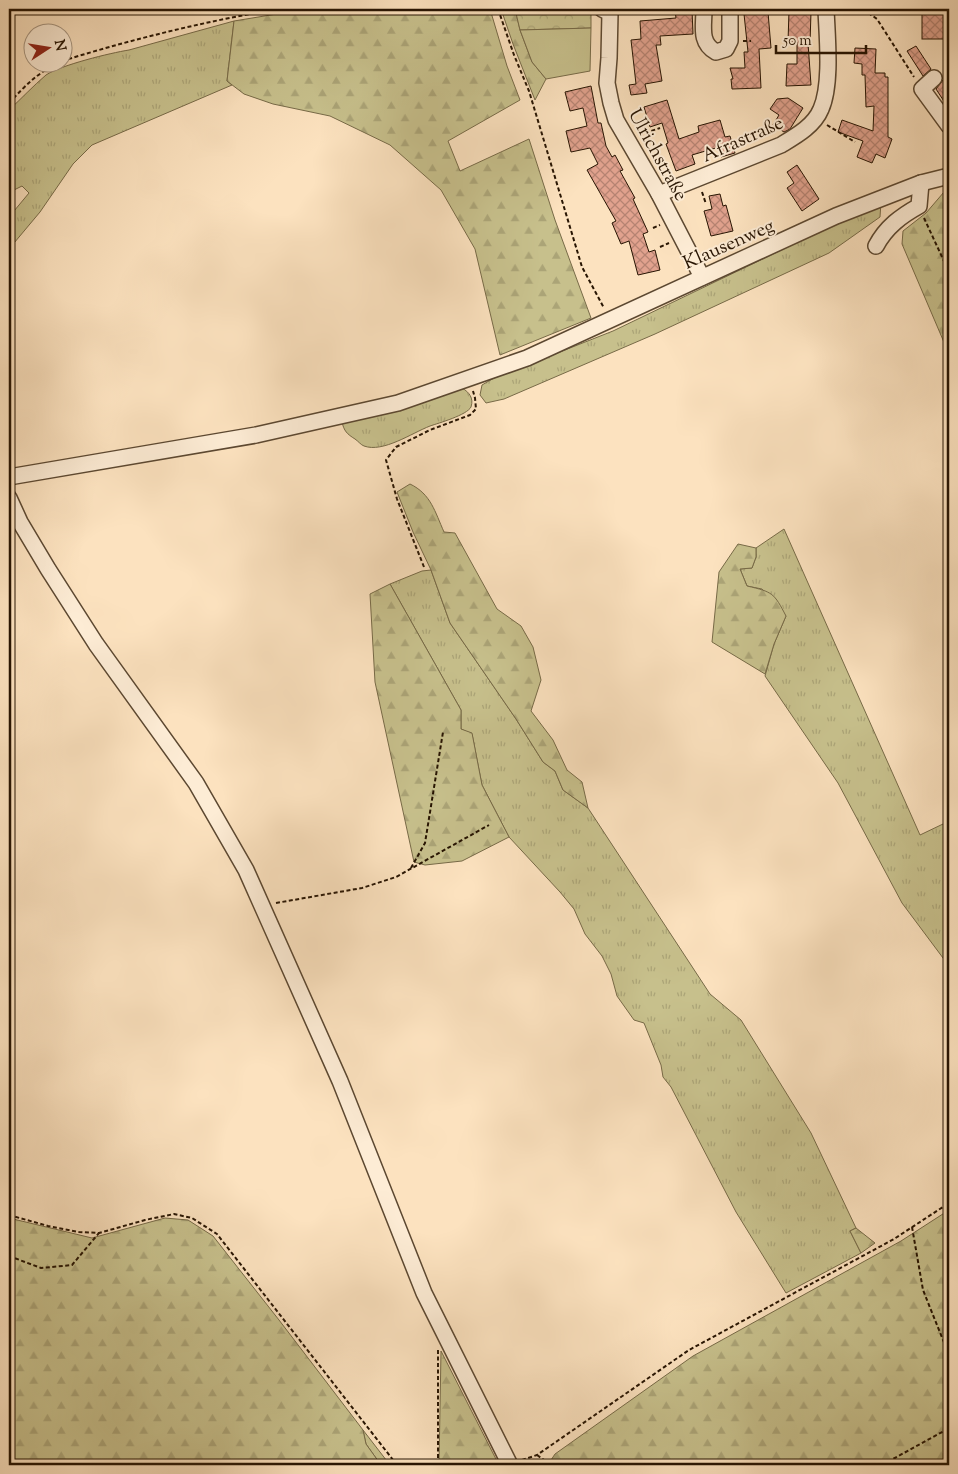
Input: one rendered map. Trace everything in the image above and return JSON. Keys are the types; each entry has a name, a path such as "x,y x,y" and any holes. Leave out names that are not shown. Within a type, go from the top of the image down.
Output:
{"street":[{"path":"704,9 704,40 708,48 716,52 726,49 730,41 730,9"},
{"name":"Afrastraße","path":"660,194 781,145 798,135 811,124 821,110 826,89 826,9"},
{"name":"Ulrichstraße","path":"609,10 607,83 616,120 660,194 702,277"},
{"path":"934,78 922,89 949,126"},
{"name":"Klausenweg","path":"9,477 256,436 398,403 527,358 836,216 921,183 949,176"},
{"path":"876,246 883,233 902,215 919,206 921,183"},
{"path":"9,498 43,561 74,610 96,644 196,783 246,870 340,1081 424,1293 446,1339 513,1463"}],"path":[{"path":"72,59 106,48 219,20 279,9"},
{"path":"498,9 529,91 582,267 611,318"},
{"path":"863,9 877,19 922,89"},
{"path":"9,103 41,72"},
{"path":"817,116 828,126 855,142"},
{"path":"919,206 949,272"},
{"path":"424,567 397,499 386,460 396,447 430,430 470,415 476,409 476,403 469,379"},
{"path":"410,870 425,843 443,732"},
{"path":"276,903 362,888 396,877 489,825"},
{"path":"513,1463 537,1455 689,1350 894,1239 949,1203"},
{"path":"9,1215 48,1226 79,1232 99,1233 174,1214 192,1218 217,1234 397,1465"},
{"path":"912,1227 923,1290 949,1355"},
{"path":"9,1256 41,1268 72,1265 99,1233"},
{"path":"438,1465 437,1352 446,1339"},
{"path":"882,1465 944,1431 945,1406 949,1394"},
{"path":"537,1455 550,1465"}],"green space":[{"path":"307,9 490,9 507,66 520,100 448,141 460,171 529,139 555,220 591,318 500,355 475,249 441,190 390,145 330,116 273,104 244,94 227,81 234,21"},
{"path":"501,9 515,9 520,30 532,62 546,79 535,100 513,44"},
{"path":"515,9 591,9 591,28 520,30"},
{"path":"234,21 227,81 232,85 92,145 73,164 40,212 9,249 9,202 14,211 29,193 22,186 14,190 9,198 9,110 51,72 72,72 72,64"},
{"path":"591,28 590,71 546,79 532,62 520,30"},
{"path":"949,190 949,354 902,244 903,231 926,213 944,192"},
{"path":"881,202 880,217 829,253 655,334 504,399 486,403 480,395 482,385 494,378 613,331"},
{"path":"462,388 469,393 471,398 472,404 468,410 459,416 430,426 388,445 372,447 362,445 348,434 342,422"},
{"path":"410,484 428,498 444,532 455,533 497,609 521,626 533,647 541,680 531,711 553,740 567,770 582,782 588,808 563,790 555,771 543,762 450,623 431,570 397,492"},
{"path":"784,529 920,835 943,824 949,836 949,966 902,903 838,783 765,676 774,644 786,616 762,589 747,586 740,569 752,568 756,557 756,548"},
{"path":"738,544 756,548 756,557 752,568 740,569 747,586 772,595 786,616 774,644 765,674 712,642 719,572"},
{"path":"431,570 450,623 543,762 555,771 563,790 588,808 710,994 741,1020 811,1133 856,1228 850,1231 861,1253 786,1293 736,1212 671,1087 663,1077 661,1065 644,1023 634,1020 617,996 611,974 602,956 585,934 574,909 509,837 482,785 472,734 461,729 461,710 390,584 422,571"},
{"path":"390,584 461,710 461,729 472,733 482,785 509,837 462,861 425,865 414,862 375,682 370,594"},
{"path":"949,1210 949,1465 536,1465 551,1460 555,1454 693,1356 901,1241"},
{"path":"9,1218 92,1238 165,1218 188,1220 213,1236 363,1430 366,1444 381,1465 9,1465"},
{"path":"856,1228 875,1243 861,1253 850,1231"},
{"path":"441,1351 499,1465 439,1465"},
{"path":"363,1430 390,1465 381,1465 366,1444"}],"building":[{"path":"692,10 693,34 660,36 661,45 656,45 662,81 645,84 647,93 631,95 629,85 636,84 631,40 641,39 640,21 676,18 675,11"},
{"path":"922,10 949,10 949,39 922,39"},
{"path":"789,11 811,12 810,43 808,43 811,85 786,86 787,64 797,64 797,42 788,42"},
{"path":"768,12 771,48 759,49 761,88 732,89 731,79 733,79 730,68 745,68 744,52 748,52 744,14"},
{"path":"916,46 931,69 923,76 907,51"},
{"path":"855,48 876,49 875,73 885,73 885,77 888,77 888,137 892,139 885,158 876,154 872,163 857,157 863,141 838,132 842,120 873,131 874,106 866,107 865,75 862,75 862,64 854,63"},
{"path":"949,76 949,109 936,89"},
{"path":"591,86 598,123 601,123 606,146 612,157 615,155 623,170 620,171 635,198 633,199 648,232 643,234 649,252 655,250 660,270 638,275 629,241 621,244 612,223 616,221 587,170 598,164 590,148 571,152 566,131 587,126 583,108 570,111 565,92"},
{"path":"788,98 803,108 790,129 784,132 773,125 779,115 770,109 777,99"},
{"path":"667,100 679,139 699,132 698,126 720,120 725,137 730,136 735,153 721,157 719,147 692,155 695,164 676,171 666,144 668,143 662,123 650,127 644,107"},
{"path":"797,165 819,199 802,211 787,188 794,183 787,172"},
{"path":"720,194 723,206 726,205 733,231 711,236 704,211 712,209 709,196"}]}
